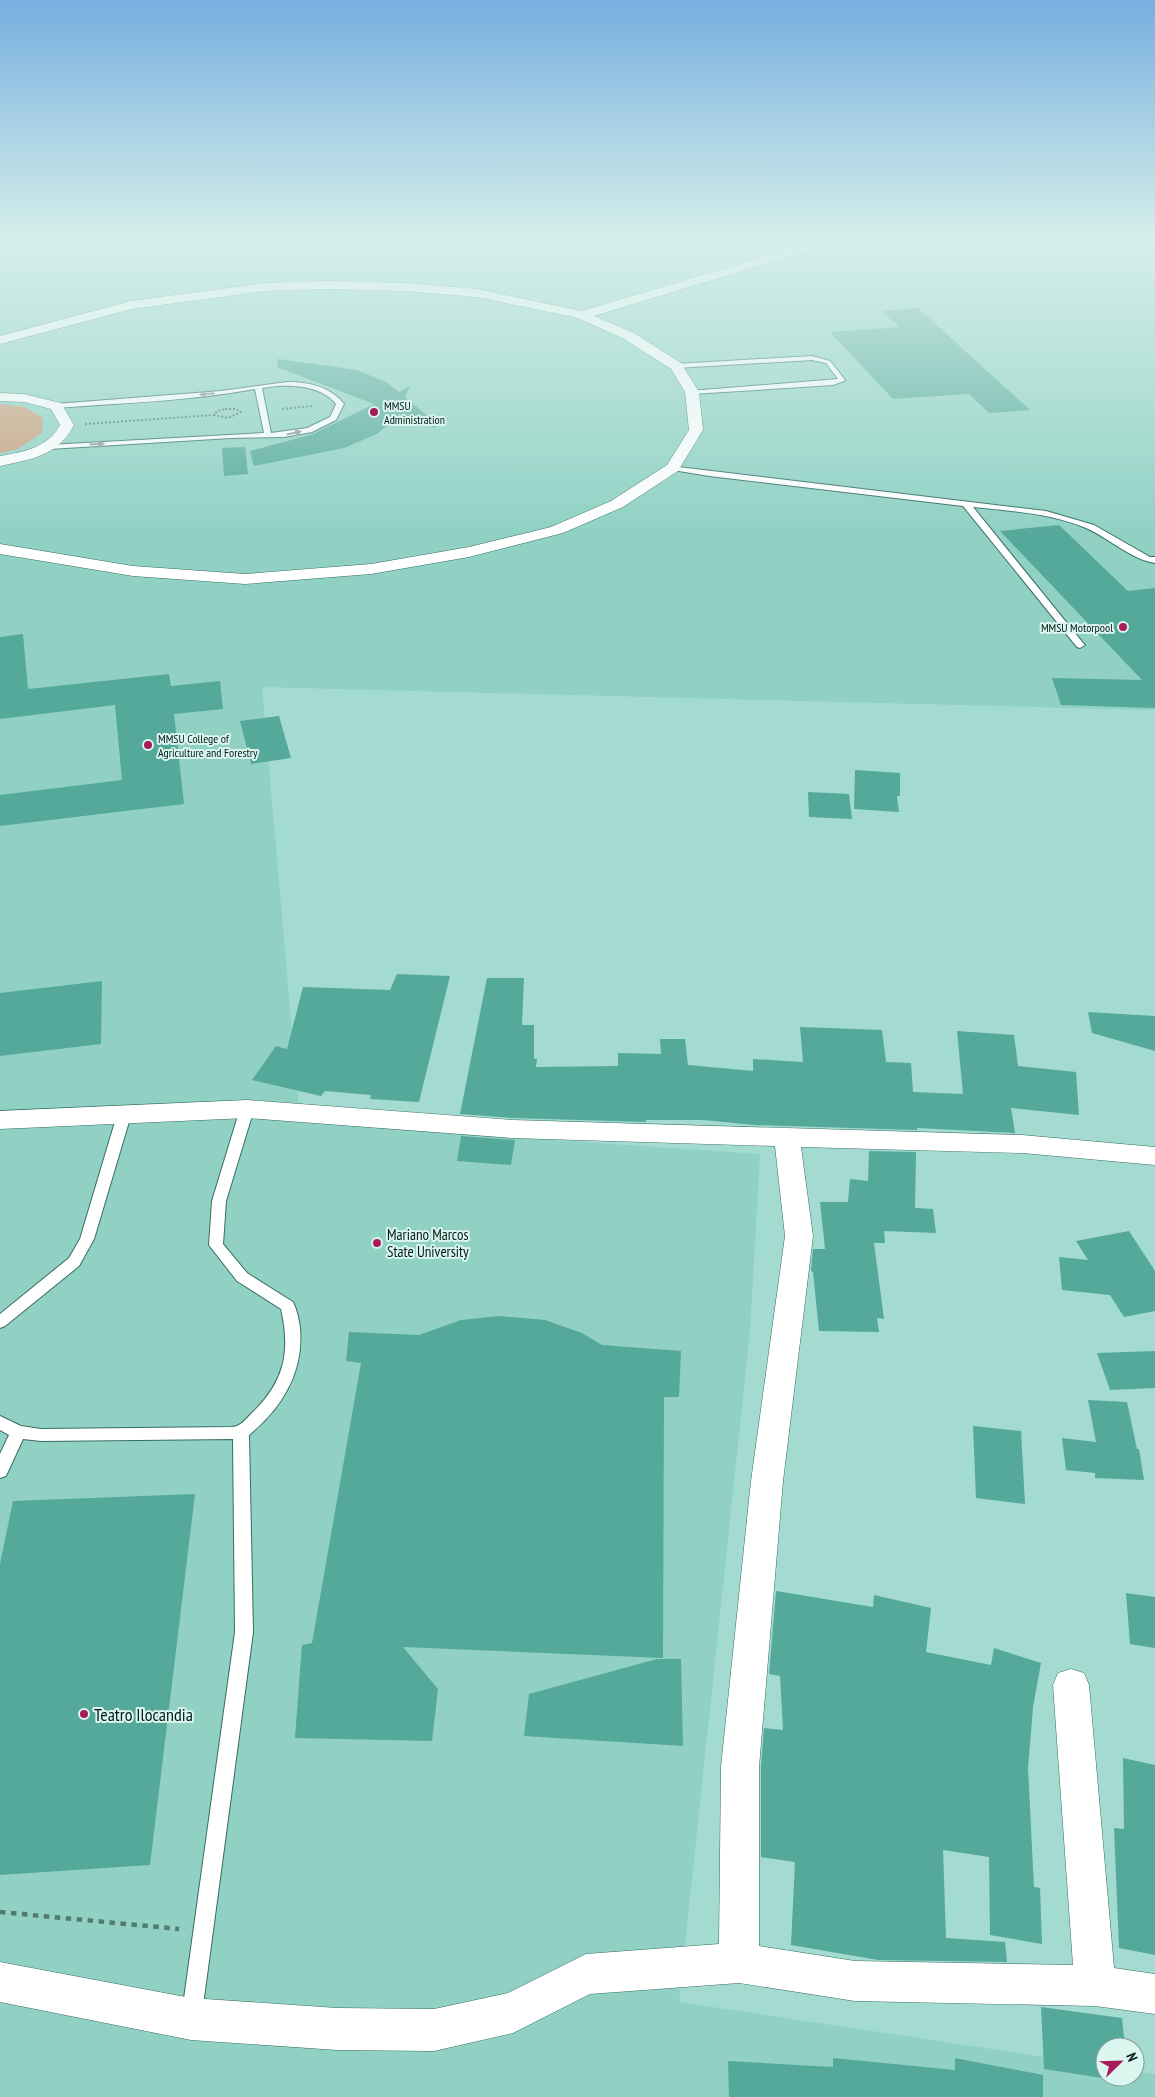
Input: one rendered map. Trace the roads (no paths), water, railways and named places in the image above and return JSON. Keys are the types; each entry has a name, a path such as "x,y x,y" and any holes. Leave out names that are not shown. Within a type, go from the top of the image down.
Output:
{"street":[{"path":"0,549 133,571 236,578 371,569 469,552 557,530 617,504 673,468 696,430 692,392 676,366 633,339"},
{"path":"0,397 24,398 56,406 67,425 64,435 49,447 24,456 0,461"},
{"path":"0,1120 124,1116 247,1109 512,1129 1022,1144 1155,1156"},
{"path":"740,1963 740,1767 767,1481 799,1236 787,1138"},
{"path":"1071,1685 1095,1986"},
{"path":"0,1982 191,2019 337,2029 434,2030 513,2012 586,1974 740,1963 855,1981 1095,1986 1155,1994"}],"lane":[{"path":"676,366 812,358 828,362 842,380 833,383 692,392"},
{"path":"49,447 231,436 268,436 310,430 334,418 340,404 334,396 316,387 295,384 258,387 222,393 56,406"},
{"path":"258,387 268,436"},
{"path":"673,468 743,479 1028,510 1089,526 1111,536 1148,559 1155,560"},
{"path":"966,504 1080,644"},
{"path":"0,1422 18,1432 41,1435 241,1432 271,1405 290,1373 294,1350 294,1327 288,1306 242,1277 216,1245 219,1201 247,1109"},
{"path":"0,1322 74,1262 87,1239 124,1116"},
{"path":"0,1471 18,1432"},
{"path":"191,2019 244,1632 241,1432"}],"place":[{"name":"MMSU Administration","path":"374,412"},
{"name":"MMSU Motorpool","path":"1123,627"},
{"name":"MMSU College of Agriculture and Forestry","path":"148,745"},
{"name":"Mariano Marcos State University","path":"377,1243"},
{"name":"Teatro Ilocandia","path":"84,1714"}]}
